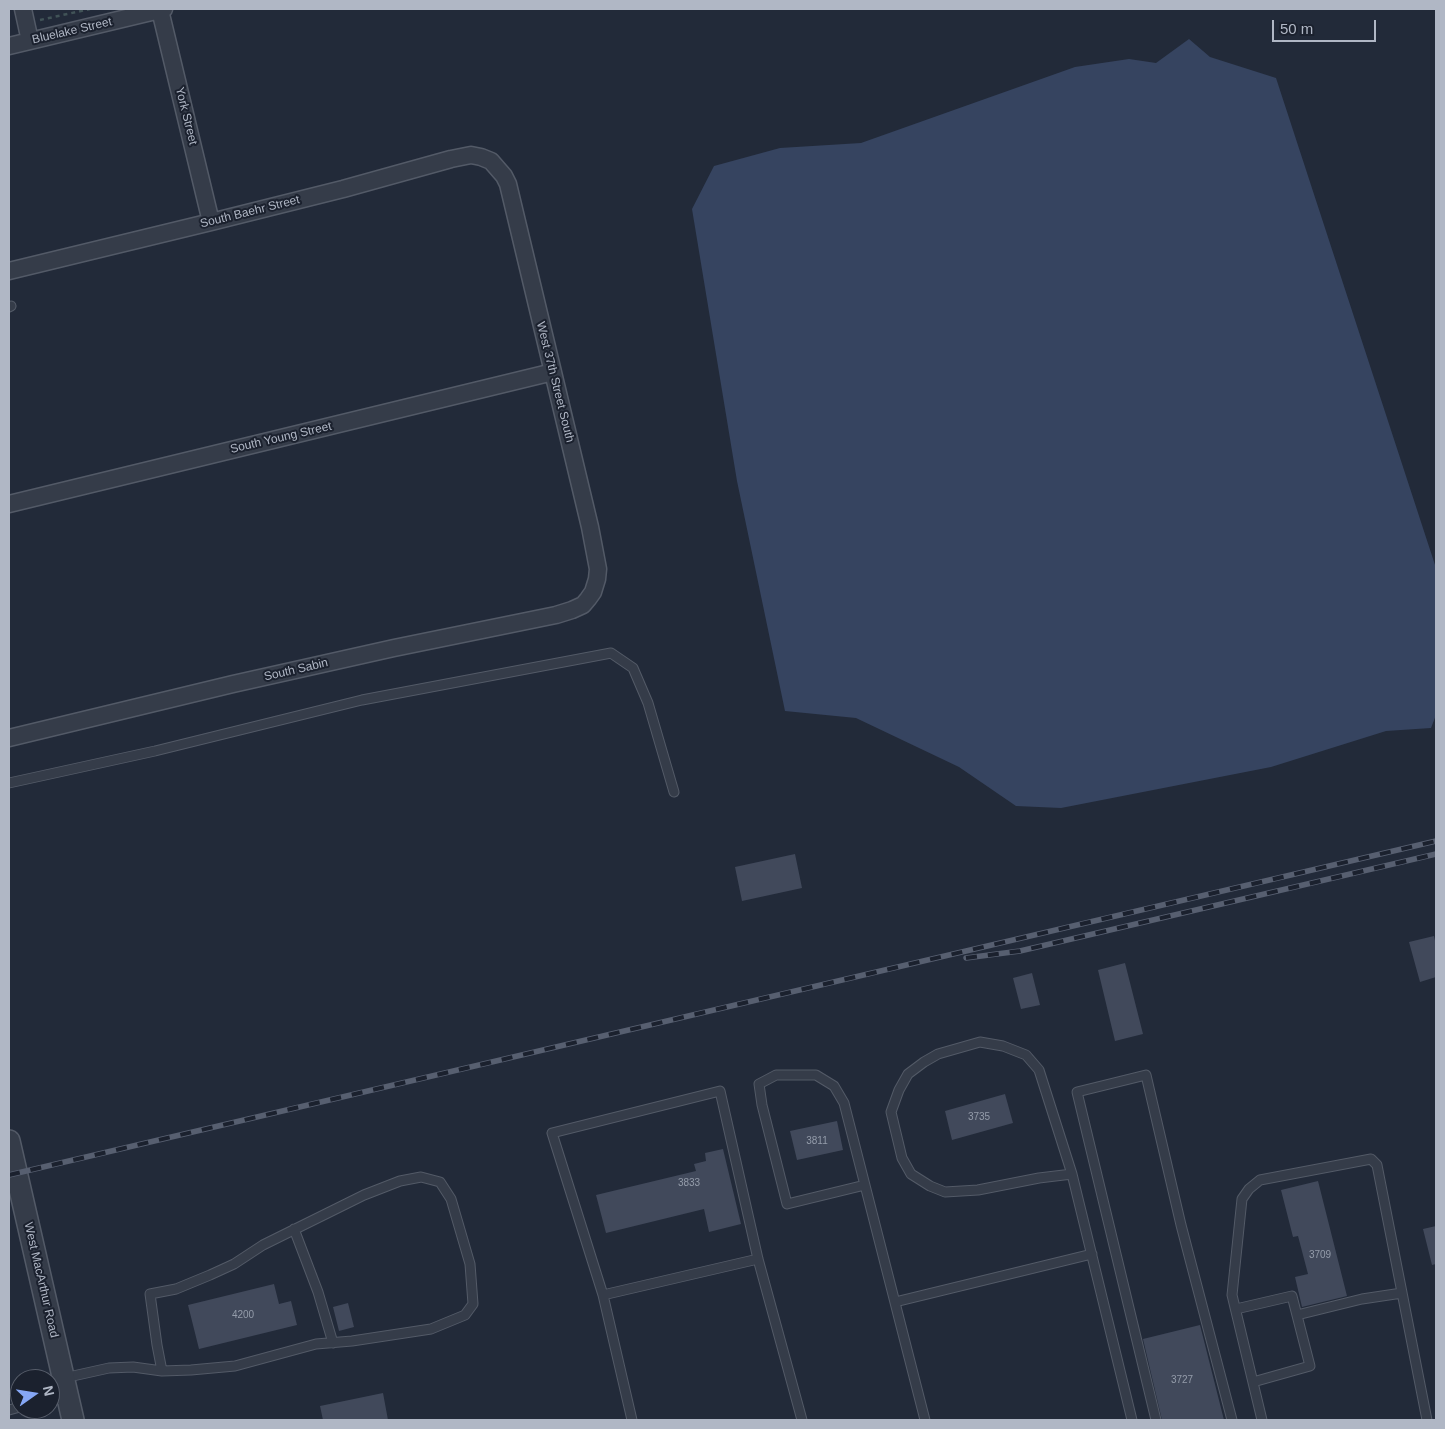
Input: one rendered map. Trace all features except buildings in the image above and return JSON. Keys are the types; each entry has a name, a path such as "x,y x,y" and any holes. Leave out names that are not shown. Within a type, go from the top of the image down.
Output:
{"street":[{"name":"Bluelake Street","path":"9,46 162,9"},
{"name":"York Street","path":"162,9 211,222"},
{"path":"24,16 30,41"},
{"name":"South Baehr Street","path":"9,271 211,222 461,157 471,155 491,161"},
{"name":"West 37th Street South","path":"491,161 504,176 508,184 590,527 598,569 597,579 592,592 582,605"},
{"name":"South Young Street","path":"9,504 553,372"},
{"name":"South Sabin","path":"9,738 233,684 394,648 556,615 582,605"},
{"name":"West MacArthur Road","path":"9,1140 55,1369"},
{"name":"West MacArthur Road","path":"60,1392 73,1420"}],"lane":[{"path":"9,783 156,751 362,700 611,652 633,668 648,702 674,792"},
{"path":"1072,1174 1039,1178 978,1190 945,1192 930,1186 911,1174 902,1158 892,1112 899,1090 908,1074 924,1062 938,1054 980,1042 1003,1046 1026,1055 1040,1070 1072,1174 1132,1420"},
{"path":"865,1185 787,1204 762,1105 759,1084 776,1075 816,1075 834,1086 844,1103 895,1302 925,1420"},
{"path":"1156,1420 1077,1092 1146,1075 1181,1225 1232,1420"},
{"path":"632,1420 603,1295 552,1133 720,1091 758,1259 802,1420"},
{"path":"1262,1420 1232,1295 1242,1199 1249,1189 1260,1180 1371,1159 1377,1165 1427,1420"},
{"path":"60,1392 109,1368 134,1367 162,1371 235,1366 316,1344 431,1329 465,1315 472,1304 470,1264 451,1199 440,1182 421,1177 400,1181 364,1195 263,1245 234,1264 210,1275 176,1289 150,1294 162,1371"},
{"path":"294,1230 318,1292 333,1342"},
{"path":"895,1302 1092,1254"},
{"path":"603,1295 758,1259"},
{"path":"1297,1316 1362,1299 1402,1293"},
{"path":"1236,1310 1292,1296 1310,1366 1253,1382"}],"path":[{"path":"24,16 90,9"}],"water":[{"path":"1189,39 1210,57 1276,78 1436,568 1436,715 1431,728 1386,731 1271,767 1061,808 1016,806 959,767 856,718 785,711 737,481 692,209 714,166 780,148 861,143 1075,67 1129,59 1156,63"}],"railway":[{"path":"9,1175 1436,841"},
{"path":"966,958 1020,951 1436,854"}]}
